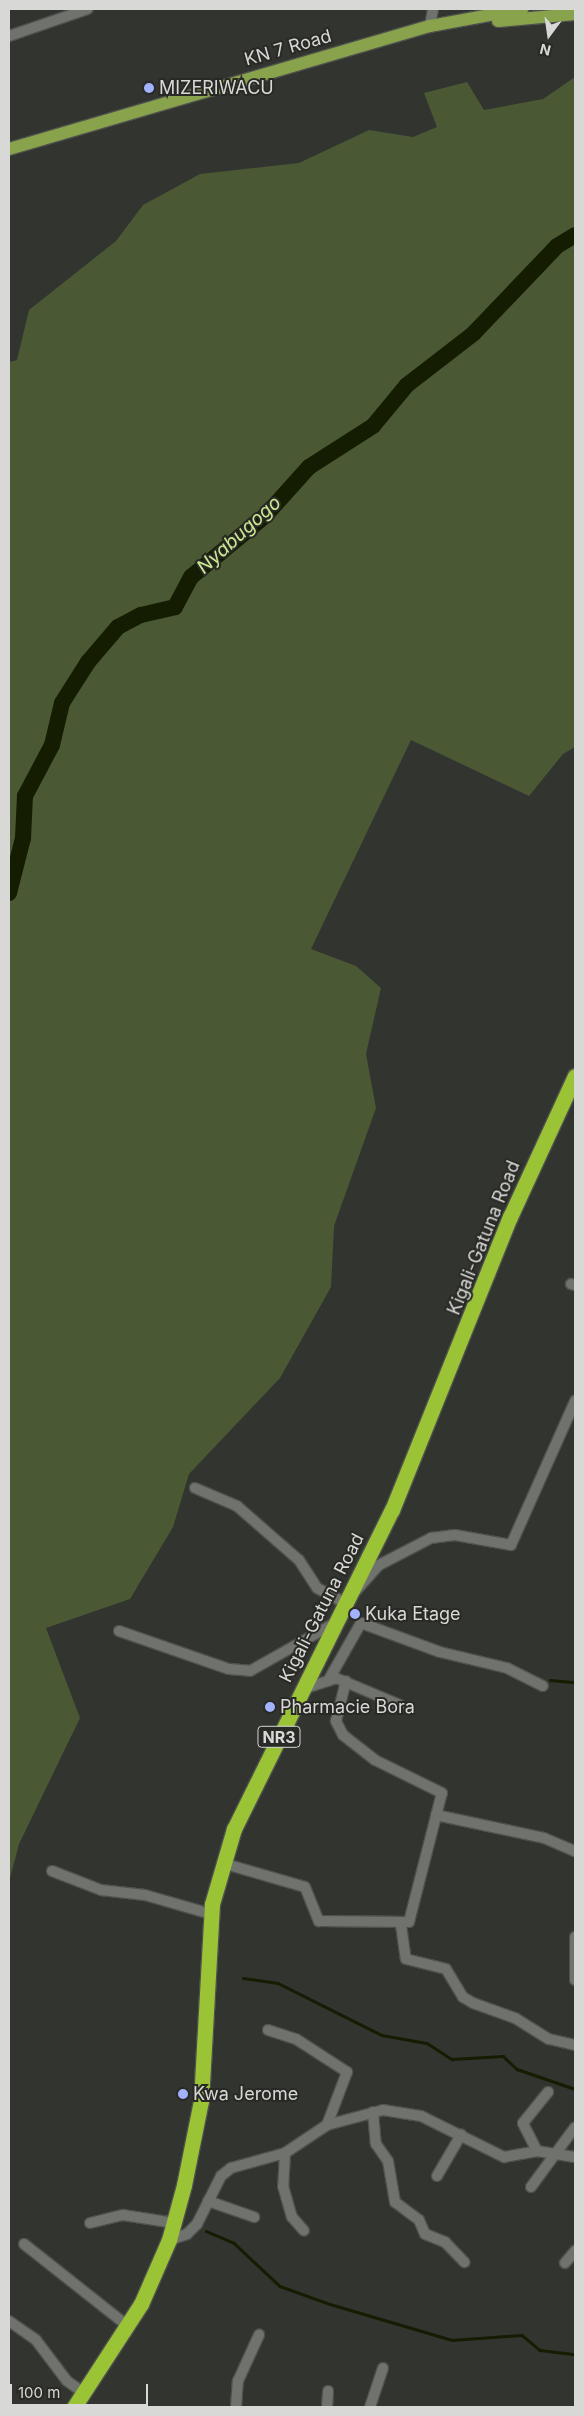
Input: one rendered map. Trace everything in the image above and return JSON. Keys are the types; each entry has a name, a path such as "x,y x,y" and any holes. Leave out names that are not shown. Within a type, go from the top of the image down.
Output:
{"highway":[{"name":"Kigali-Gatuna Road","path":"74,2407 128,2326 169,2240 174,2223 201,2101 211,1914 222,1863 302,1688 336,1623 422,1442 510,1217 574,1078"}],"main road":[{"name":"KN 7 Road","path":"9,149 430,26 522,9"},
{"path":"430,26 575,14"}],"street":[{"path":"9,36 88,9"},
{"path":"430,26 434,9"},
{"path":"195,1488 237,1506 299,1560 317,1588 345,1603 379,1565 431,1538 455,1534 511,1545 571,1426 575,1401"},
{"path":"119,1631 229,1669 250,1671 336,1623"},
{"path":"328,1681 361,1623 440,1652 507,1668 543,1686"},
{"path":"302,1688 328,1681 346,1681 400,1706"},
{"path":"222,1863 305,1887 319,1921 401,1925 411,1916 442,1793 375,1760 337,1728 346,1681"},
{"path":"436,1815 544,1838 575,1851"},
{"path":"52,1871 101,1890 145,1895 211,1914"},
{"path":"401,1925 406,1959 446,1969 463,1997 473,2003 515,2018 549,2039 575,2045"},
{"path":"575,1937 575,1980"},
{"path":"268,2030 296,2039 347,2072 328,2125"},
{"path":"537,2151 524,2123 548,2092"},
{"path":"169,2240 187,2234 231,2168 285,2153 328,2125 373,2112 404,2110 461,2135 504,2157 537,2151 575,2157"},
{"path":"373,2112 376,2144 388,2161 395,2202 420,2220 425,2234 445,2242 464,2262"},
{"path":"531,2187 575,2127"},
{"path":"437,2176 461,2135"},
{"path":"285,2153 283,2186 292,2217 304,2231"},
{"path":"208,2201 254,2217"},
{"path":"90,2223 123,2215 174,2223"},
{"path":"24,2244 128,2326"},
{"path":"565,2264 575,2251"},
{"path":"9,2321 36,2340 62,2374 84,2393"},
{"path":"236,2407 238,2381 259,2335"},
{"path":"370,2407 383,2368"},
{"path":"327,2407 328,2391"}],"green space":[{"path":"575,77 575,747 563,754 529,796 411,740 311,949 356,966 381,988 366,1054 376,1108 334,1226 331,1287 280,1378 189,1474 173,1527 130,1599 46,1628 80,1718 19,1844 9,1882 9,362 17,360 29,310 116,241 143,205 200,174 299,163 369,130 413,137 437,127 424,93 467,82 484,110 543,99"}],"waterway":[{"name":"Nyabugogo","path":"9,893 23,838 25,796 52,745 62,703 88,662 118,627 141,615 175,607 191,577 265,516 309,467 373,426 407,385 473,334 557,246 575,235"},
{"path":"550,1680 575,1682"},
{"path":"243,1978 278,1983 382,2035 427,2043 452,2059 503,2056 517,2069 575,2089"},
{"path":"206,2231 234,2243 280,2286 330,2304 452,2340 522,2335 540,2350 575,2354"}],"place":[{"name":"MIZERIWACU","path":"149,88"},
{"name":"Kuka Etage","path":"355,1614"},
{"name":"Pharmacie Bora","path":"270,1707"},
{"name":"Kwa Jerome","path":"183,2094"}]}
